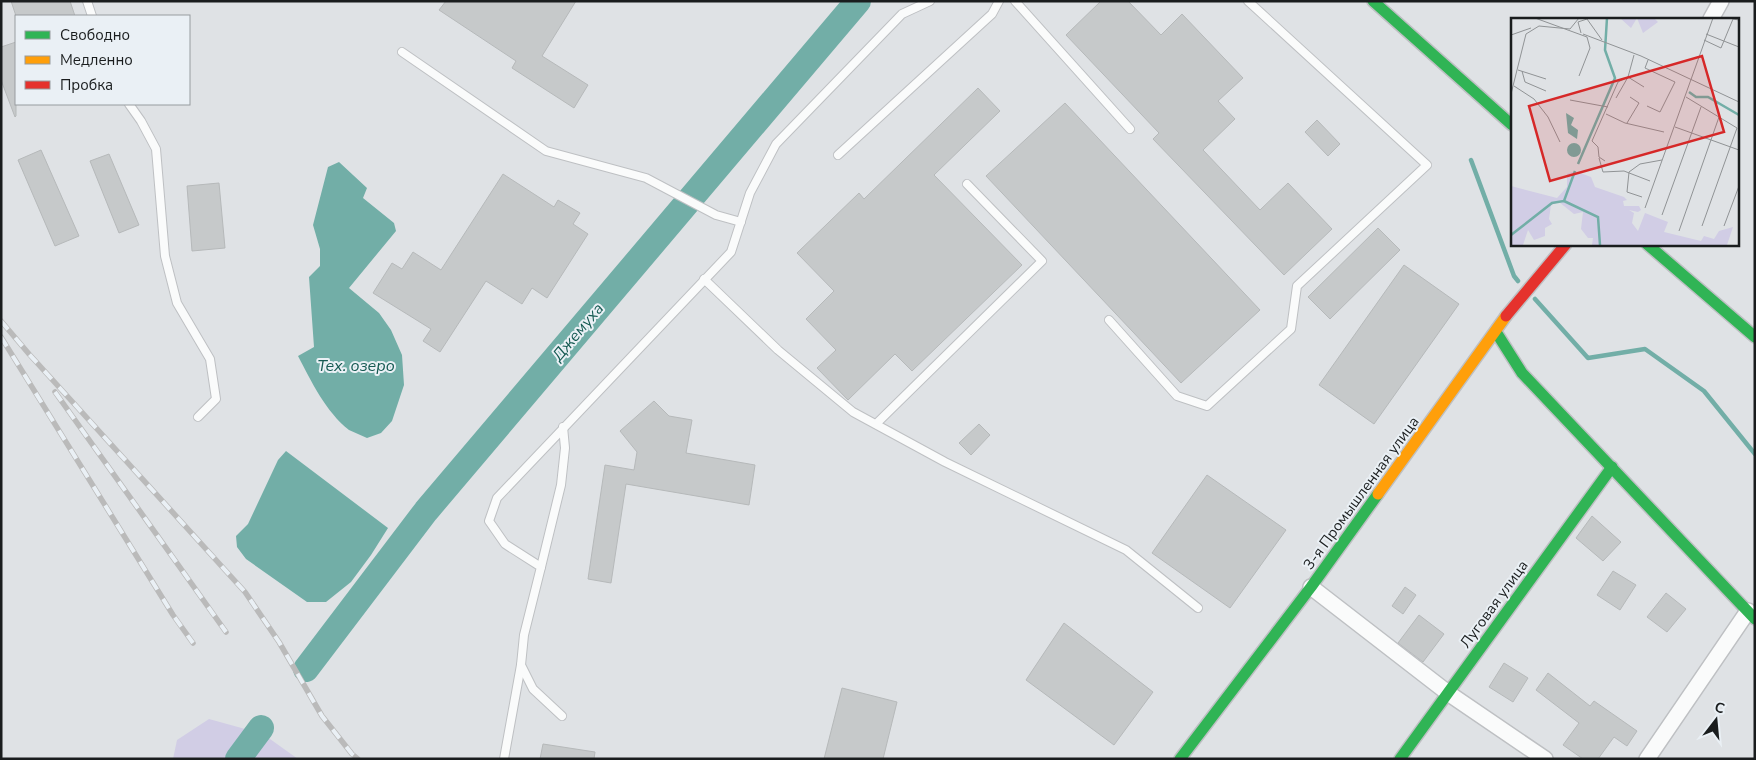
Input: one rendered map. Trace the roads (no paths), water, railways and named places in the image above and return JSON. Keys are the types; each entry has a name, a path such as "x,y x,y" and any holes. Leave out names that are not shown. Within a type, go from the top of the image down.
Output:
{"street":[{"path":"1373,1 1511,124"},
{"path":"1712,18 1721,1"},
{"name":"3-я Промышленная улица","path":"1180,759 1311,588 1514,306 1565,245"},
{"path":"1649,245 1755,337"},
{"path":"1496,332 1522,373 1751,615 1647,759"},
{"name":"Луговая улица","path":"1400,759 1612,467"},
{"path":"1311,588 1448,693 1545,759"}],"lane":[{"path":"86,1 92,15"},
{"path":"541,567 505,544 489,521 497,498 731,252 750,193 776,144 902,14 930,1"},
{"path":"838,155 992,14 999,1"},
{"path":"1015,1 1130,128"},
{"path":"1109,320 1177,396 1207,406 1291,330 1296,286 1427,165 1248,1"},
{"path":"402,52 546,151 646,178 716,215 741,222"},
{"path":"130,105 156,149 165,256 177,303 210,359 216,399 198,417"},
{"path":"876,424 1042,261 967,184"},
{"path":"704,279 778,350 853,412 945,462 1126,550 1198,608"},
{"path":"504,759 521,665 524,635 561,485 564,427"},
{"path":"521,665 533,689 562,716"}],"water":[{"name":"Тех. озеро","path":"339,162 367,188 363,198 394,223 396,231 349,288 379,313 391,330 402,355 404,385 392,421 381,433 367,438 349,430 333,414 320,396 298,356 314,347 309,277 320,266 320,249 313,225 328,167"},
{"path":"286,451 388,528 351,582 326,602 307,602 246,559 237,547 236,536 248,524 278,460"}],"waterway":[{"name":"Джемуха","path":"306,669 426,511 858,1"},
{"path":"1471,160 1514,276 1518,281"},
{"path":"1535,299 1588,358 1645,349 1704,391 1755,454"},
{"name":"Джемуха","path":"238,759 261,728"}],"railway":[{"path":"1,321 245,592 279,642 322,716 358,759"},
{"path":"1,337 173,615 193,643"},
{"path":"55,392 226,632"}]}
